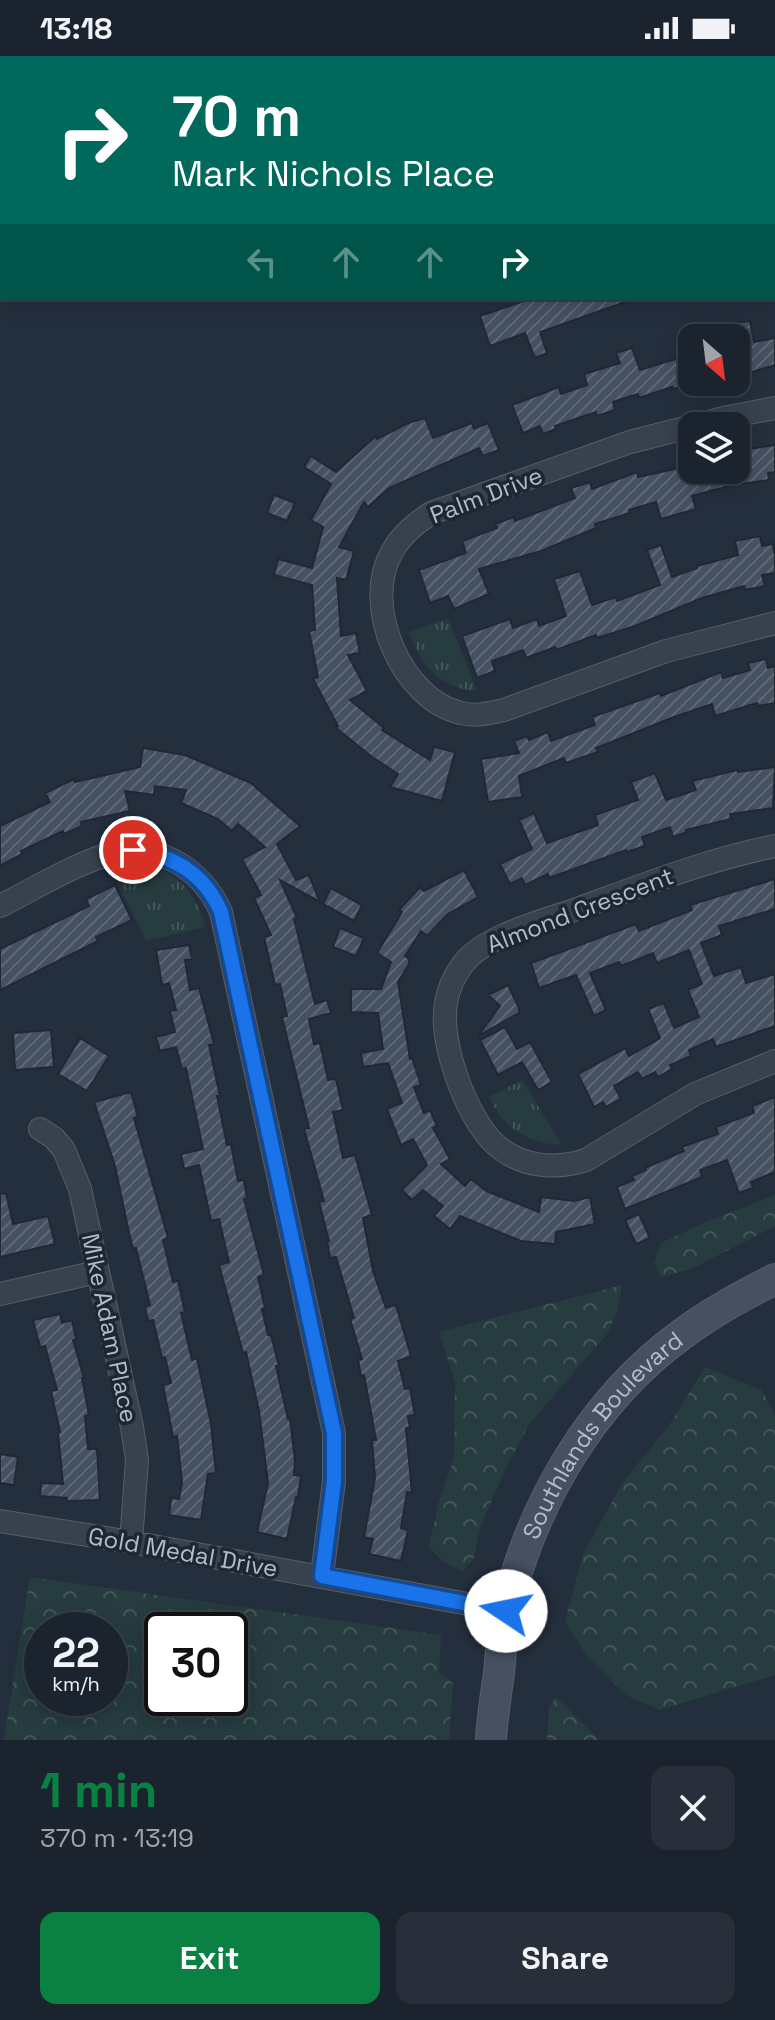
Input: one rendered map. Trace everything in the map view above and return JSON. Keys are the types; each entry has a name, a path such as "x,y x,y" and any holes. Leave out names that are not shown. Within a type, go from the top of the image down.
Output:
{"main road":[{"name":"Southlands Boulevard","path":"491,1740 506,1611 519,1563 541,1507 568,1460 597,1418 636,1374 679,1336 775,1279"}],"street":[{"name":"Palm Drive","path":"775,408 630,442 431,513 409,529 390,554 382,582 382,610 391,644 406,676 446,708 462,714 482,715 504,710 666,651 775,623"},
{"name":"Almond Crescent","path":"775,846 705,862 524,929 477,950 453,980 445,1020 456,1071 471,1111 482,1129 496,1145 513,1156 529,1163 549,1166 567,1166 586,1160 695,1094 775,1061"},
{"path":"0,906 107,854 133,850 177,862 194,874 214,897 221,912 334,1433 334,1481 322,1576"},
{"name":"Mike Adam Place","path":"40,1129 54,1138 64,1150 80,1189 137,1460 131,1542"},
{"path":"0,1294 97,1272"},
{"name":"Gold Medal Drive","path":"0,1521 506,1611"}],"green space":[{"path":"448,618 477,691 453,686 434,673 419,655 409,632"},
{"path":"125,863 154,867 177,879 194,900 205,927 146,941 110,866"},
{"path":"522,1080 562,1145 538,1141 518,1132 495,1108 489,1097"},
{"path":"775,1195 775,1226 691,1269 661,1277 654,1263 661,1243"},
{"path":"622,1285 617,1311 608,1333 530,1423 481,1525 473,1560 462,1572 441,1560 429,1547 438,1505 454,1457 455,1382 439,1332"},
{"path":"705,1367 762,1390 775,1416 775,1675 659,1710 626,1695 586,1655 565,1621 583,1554 623,1482 670,1424"},
{"path":"30,1577 441,1635 439,1673 453,1683 449,1740 4,1740 24,1615 24,1716 128,1716 128,1612 24,1612"},
{"path":"556,1697 599,1740 547,1740 549,1708"}],"building":[{"path":"527,300 631,300 540,332 547,353 535,358 525,333 490,346 480,316"},
{"path":"750,321 754,342 775,338 775,365 750,373 750,324 736,323"},
{"path":"632,348 640,370 678,358 678,388 639,398 638,394 613,402 615,410 597,416 596,412 555,426 556,429 543,434 540,426 523,433 512,405 559,387 561,394 587,385 584,374 620,363 616,353"},
{"path":"425,418 433,438 472,423 474,429 488,423 499,450 483,456 479,448 389,488 368,507 364,502 339,547 354,551 346,580 337,578 341,636 356,633 360,653 348,655 367,691 350,700 384,728 382,730 430,760 434,747 455,752 442,801 390,787 398,774 336,728 338,726 313,679 318,677 309,631 315,630 312,585 274,575 278,559 312,568 323,527 311,520 331,484 304,467 311,456 336,472 376,436 377,439"},
{"path":"775,445 775,472 768,473 769,480 750,483 750,449"},
{"path":"678,468 678,484 740,484 692,496 696,509 661,519 656,502 629,510 630,513 595,524 596,528 541,551 479,569 489,594 454,609 448,596 430,603 419,570 466,553 462,541 497,528 495,524 514,517 515,521 575,498 571,488 590,482 592,489 637,472 638,477"},
{"path":"274,495 295,503 287,521 267,513"},
{"path":"760,536 762,546 773,544 775,556 775,573 762,575 765,586 745,590 744,586 702,598 635,626 526,658 523,650 492,661 495,671 477,678 462,636 510,619 513,628 537,619 539,626 566,616 554,579 580,571 592,605 616,597 617,601 660,585 647,550 661,545 672,577 697,566 738,555 735,541"},
{"path":"766,659 768,668 775,666 775,703 758,706 757,703 715,716 712,704 674,717 596,748 598,752 566,763 564,758 519,776 522,797 488,802 481,759 519,753 514,741 527,736 529,740 548,732 551,741 595,725 592,717 660,693 661,696 721,672 723,678 750,670 748,663"},
{"path":"143,748 185,755 251,783 300,826 277,844 296,880 309,875 320,902 280,880 297,918 294,919 315,1004 327,1000 331,1013 309,1019 314,1044 320,1043 328,1080 336,1079 343,1110 333,1112 343,1158 355,1155 372,1215 363,1218 373,1271 386,1308 396,1305 411,1356 398,1361 405,1389 410,1388 415,1415 408,1416 410,1428 406,1428 412,1493 407,1492 401,1528 408,1530 401,1561 369,1554 373,1539 364,1537 375,1478 372,1440 376,1440 364,1375 361,1376 358,1360 362,1359 350,1319 354,1318 336,1257 330,1258 319,1202 324,1201 304,1129 309,1128 282,1017 287,1016 280,984 275,985 264,937 271,935 254,898 261,895 242,859 265,847 238,824 232,831 218,819 181,803 186,790 155,786 154,795 125,791 130,811 81,822 82,826 64,834 63,831 21,851 22,854 0,866 0,826 50,802 45,793 74,779 75,782 140,767"},
{"path":"775,767 773,808 730,814 731,819 686,830 673,837 670,827 642,837 645,846 549,878 548,874 525,885 522,878 510,884 500,864 532,849 519,820 534,813 547,843 598,825 595,815 638,800 631,782 655,773 666,800 696,790 692,781 737,770"},
{"path":"464,870 478,897 448,914 427,936 421,931 405,956 409,964 398,982 410,1059 421,1085 414,1087 424,1113 430,1110 437,1126 433,1128 450,1159 441,1164 465,1186 471,1179 486,1191 539,1212 541,1197 574,1201 590,1197 595,1224 556,1232 555,1244 521,1241 460,1216 450,1229 434,1216 443,1206 423,1190 412,1200 402,1190 427,1165 413,1139 401,1145 387,1109 402,1103 388,1063 363,1067 361,1053 383,1049 378,1013 351,1012 351,989 381,989 391,962 377,953 402,912 399,910 420,887 424,891"},
{"path":"775,879 775,909 719,926 722,935 701,943 714,976 741,967 746,983 775,974 775,1026 716,1047 713,1039 689,1050 691,1056 670,1065 672,1069 658,1077 655,1072 642,1079 638,1072 614,1086 621,1099 606,1107 603,1102 594,1107 578,1074 625,1048 629,1056 660,1038 648,1009 664,1003 674,1028 699,1017 688,990 702,984 689,950 657,963 653,953 621,966 619,962 590,973 606,1010 594,1016 576,975 539,988 531,963 636,924 639,931 692,910 690,905"},
{"path":"115,885 132,920 96,937 98,941 0,990 0,949 89,906 86,899"},
{"path":"331,888 362,905 354,921 323,904"},
{"path":"340,928 364,938 356,956 333,947"},
{"path":"189,945 192,959 185,960 190,990 199,988 214,1044 209,1045 220,1096 217,1096 238,1181 244,1180 247,1198 244,1199 264,1275 258,1277 265,1308 262,1309 279,1366 276,1366 290,1419 294,1475 301,1476 287,1539 257,1532 268,1483 259,1411 246,1352 243,1353 219,1265 229,1262 219,1219 211,1221 199,1165 184,1169 181,1154 203,1149 186,1068 182,1069 176,1047 160,1051 156,1037 175,1032 170,1011 176,1010 169,983 162,985 156,950"},
{"path":"508,985 519,1013 478,1036 500,1006 488,995"},
{"path":"505,1027 517,1049 530,1042 552,1082 538,1090 522,1062 498,1075 480,1040"},
{"path":"51,1030 54,1067 15,1070 13,1033"},
{"path":"80,1038 109,1056 87,1091 58,1074"},
{"path":"131,1092 138,1117 134,1118 168,1238 163,1240 173,1282 178,1281 185,1312 181,1313 192,1360 197,1358 211,1424 216,1473 208,1474 201,1520 169,1515 171,1498 179,1499 182,1482 177,1436 173,1437 163,1385 171,1383 153,1320 148,1321 145,1307 150,1305 136,1248 133,1249 115,1166 94,1102"},
{"path":"775,1097 775,1172 751,1182 753,1188 739,1193 727,1160 700,1170 702,1177 625,1209 617,1187 634,1180 632,1176 645,1168 684,1151 682,1147 718,1134 716,1127 754,1113 752,1106"},
{"path":"6,1193 13,1224 48,1216 55,1244 0,1257 0,1194"},
{"path":"639,1214 650,1238 636,1244 625,1220"},
{"path":"60,1314 62,1323 72,1320 76,1339 73,1340 84,1378 89,1415 85,1416 88,1449 97,1449 100,1500 67,1501 67,1498 40,1496 41,1483 63,1484 60,1432 51,1391 57,1390 45,1346 40,1347 33,1320"},
{"path":"0,1454 18,1457 14,1485 0,1483"}],"route":[{"path":"133,850 177,862 206,886 221,912 334,1433 334,1481 322,1576 506,1611"}]}
